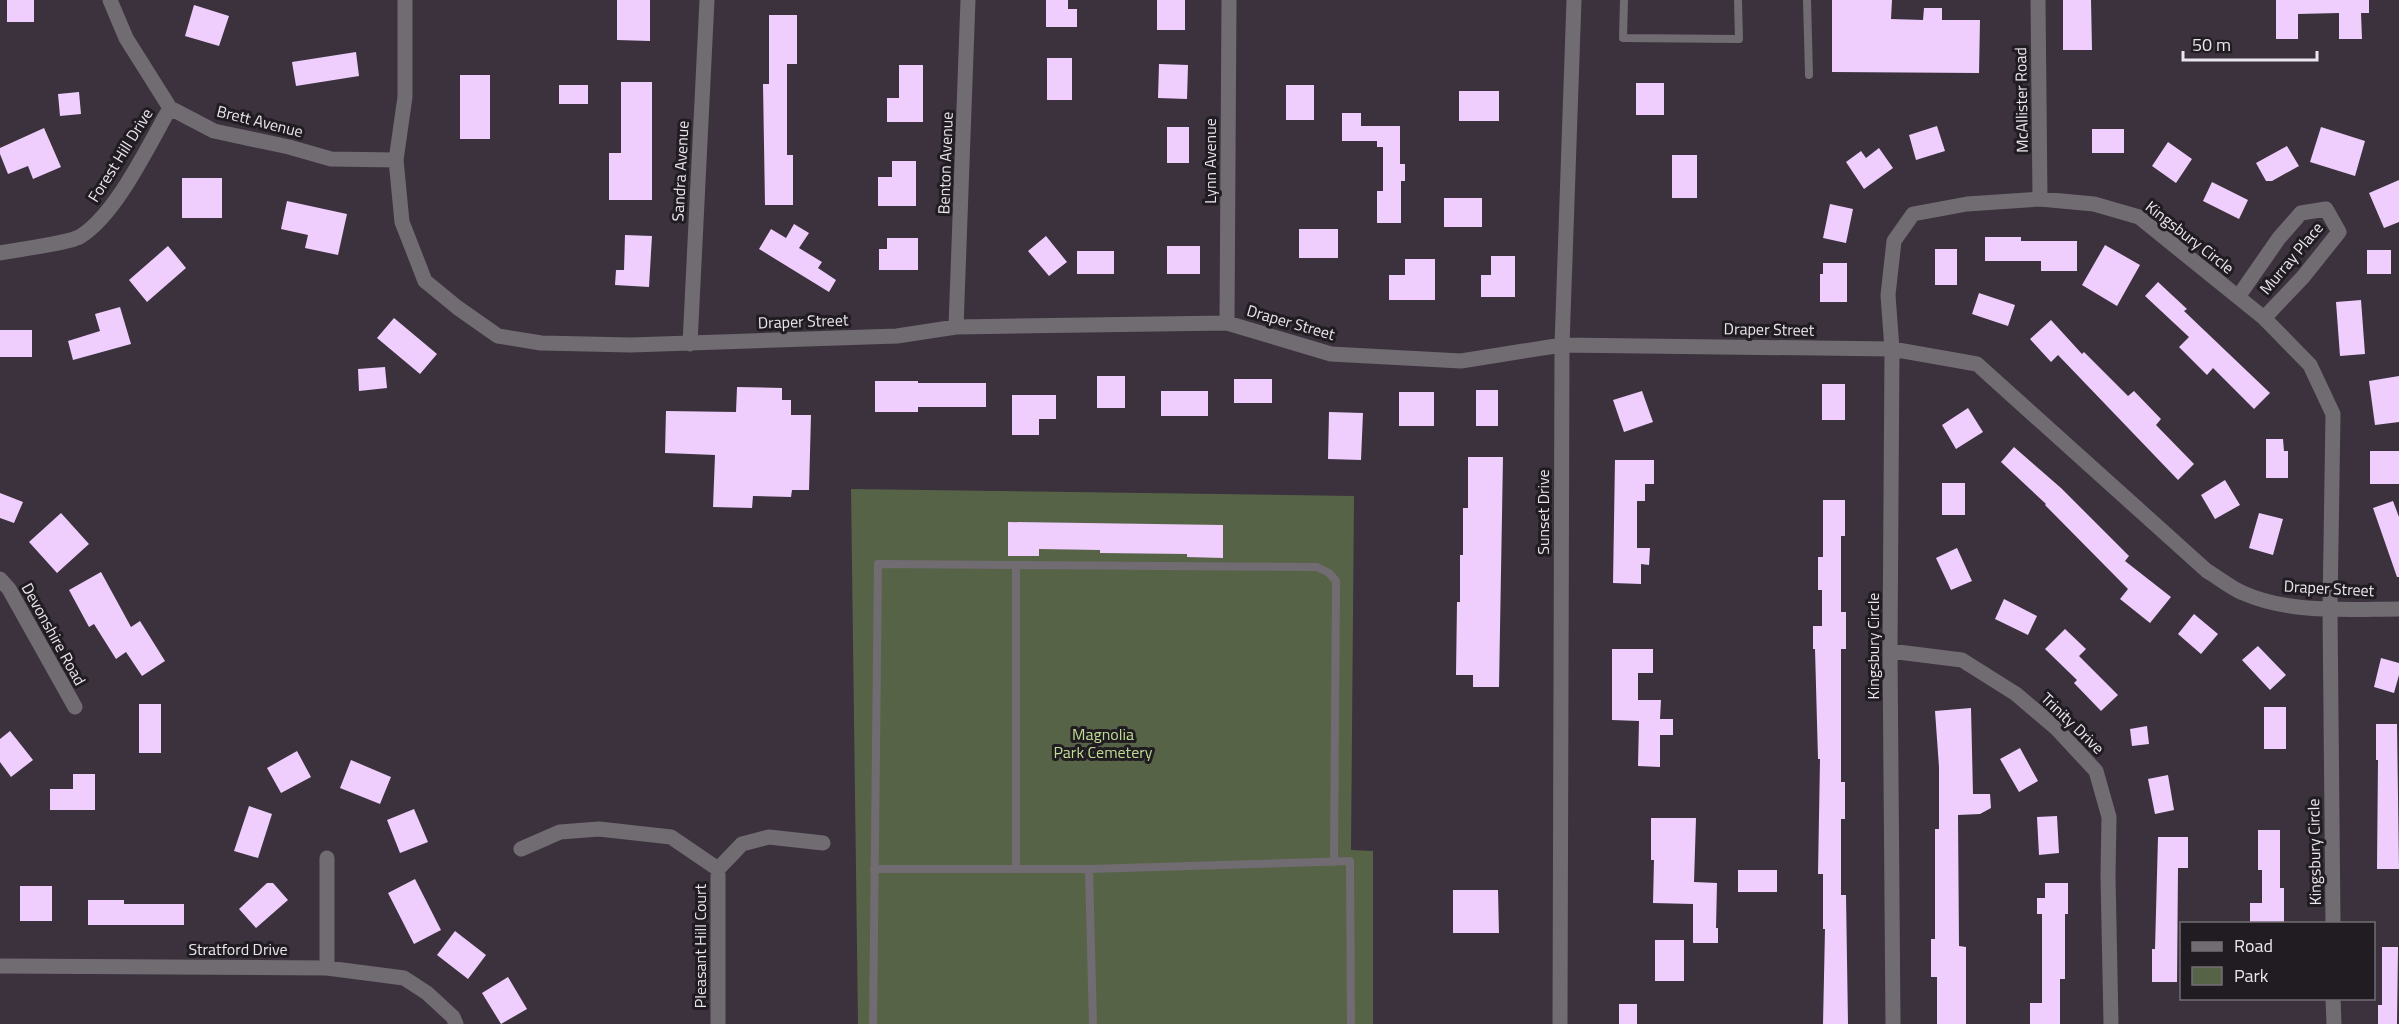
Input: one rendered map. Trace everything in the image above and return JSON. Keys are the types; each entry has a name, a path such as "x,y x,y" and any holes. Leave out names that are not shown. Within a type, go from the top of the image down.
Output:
{"street":[{"path":"110,0 126,38 170,108"},
{"name":"Draper Street","path":"405,0 405,98 396,160 402,222 425,281 498,336 541,343 690,344 897,336 956,327 1227,323 1331,354 1461,361 1562,345 1892,349 1977,364 2207,571 2242,593 2272,603 2330,609 2399,609"},
{"name":"Sandra Avenue","path":"690,344 706,0"},
{"name":"Benton Avenue","path":"956,327 968,0"},
{"name":"Lynn Avenue","path":"1227,323 1229,0"},
{"name":"Sunset Drive","path":"1560,1024 1562,345 1574,0"},
{"name":"McAllister Road","path":"2038,0 2040,199"},
{"name":"Brett Avenue","path":"170,108 214,131 290,147 331,159 396,160"},
{"name":"Forest Hill Drive","path":"0,253 80,237 102,217 125,187 170,108"},
{"name":"Kingsbury Circle","path":"1893,1024 1890,651 1892,349 1888,295 1894,241 1913,214 1967,204 2040,199 2094,204 2139,217 2264,318 2310,365 2333,414 2330,609 2333,922"},
{"name":"Murray Place","path":"2238,297 2279,238 2301,213 2325,209 2339,232 2303,277 2264,318"},
{"name":"Devonshire Road","path":"0,579 9,589 75,707"},
{"name":"Trinity Drive","path":"1890,651 1962,660 2016,694 2056,728 2096,771 2109,817 2111,1024"},
{"name":"Pleasant Hill Court","path":"521,849 560,832 599,829 671,837 718,869"},
{"name":"Pleasant Hill Court","path":"718,1024 718,869 742,844 769,837 823,843"},
{"path":"327,858 327,968"},
{"name":"Stratford Drive","path":"0,966 327,968 404,978 427,993 453,1017 456,1024"},
{"path":"2333,1000 2334,1024"}],"lane":[{"path":"1624,0 1623,38 1739,39 1738,0"},
{"path":"1808,0 1809,75"},
{"path":"873,1024 878,564 1317,567 1329,573 1335,581 1334,862"},
{"path":"1016,565 1016,869"},
{"path":"874,869 1089,869 1350,861 1351,1024"},
{"path":"1089,869 1093,1024"}],"green space":[{"name":"Magnolia Park Cemetery","path":"851,489 1354,496 1351,850 1373,851 1373,1024 858,1024"}],"building":[{"path":"7,0 34,0 34,22 7,22"},
{"path":"617,0 650,0 650,41 617,40"},
{"path":"1046,0 1068,0 1068,9 1077,9 1077,27 1046,27"},
{"path":"1157,0 1185,0 1185,30 1157,30"},
{"path":"1832,0 1892,0 1891,19 1923,20 1924,8 1942,8 1942,20 1980,20 1979,73 1832,72"},
{"path":"2063,0 2091,0 2092,50 2063,50"},
{"path":"2276,0 2369,0 2369,13 2361,13 2362,39 2339,39 2339,13 2298,14 2298,39 2276,39"},
{"path":"194,5 229,16 219,46 185,36"},
{"path":"769,15 797,15 797,64 787,64 787,155 793,155 793,205 765,205 763,84 769,84"},
{"path":"356,52 359,76 296,86 292,62"},
{"path":"1047,58 1072,58 1072,100 1047,100"},
{"path":"1159,64 1188,65 1187,99 1158,98"},
{"path":"899,65 923,65 923,122 887,122 887,98 899,98"},
{"path":"460,75 490,75 490,139 460,139"},
{"path":"621,82 652,82 652,200 609,200 609,153 621,153"},
{"path":"1636,83 1664,83 1664,115 1636,115"},
{"path":"559,85 588,85 588,104 559,104"},
{"path":"1286,85 1314,85 1314,120 1286,120"},
{"path":"1459,91 1499,91 1499,121 1459,121"},
{"path":"79,92 81,114 60,116 58,94"},
{"path":"1342,113 1361,113 1361,126 1400,126 1400,164 1405,164 1405,181 1401,181 1401,223 1377,223 1377,191 1383,191 1383,147 1377,147 1377,141 1342,141"},
{"path":"1937,126 1945,151 1916,160 1909,135"},
{"path":"1167,127 1189,127 1189,163 1167,163"},
{"path":"2321,127 2365,141 2355,176 2310,162"},
{"path":"44,128 61,167 33,179 28,166 8,174 0,148"},
{"path":"2092,129 2124,129 2124,153 2092,153"},
{"path":"2168,142 2192,159 2176,183 2152,166"},
{"path":"2287,146 2299,166 2272,181 2266,181 2256,163"},
{"path":"1879,148 1893,168 1864,189 1846,162 1861,151 1866,158"},
{"path":"1672,155 1697,155 1697,198 1672,198"},
{"path":"892,161 916,161 916,206 878,206 878,177 892,177"},
{"path":"182,178 222,178 222,218 182,218"},
{"path":"2399,180 2399,222 2384,228 2369,193"},
{"path":"2212,182 2248,200 2239,219 2203,201"},
{"path":"1444,198 1482,198 1482,227 1444,227"},
{"path":"287,201 347,214 338,255 305,248 308,235 281,229"},
{"path":"1830,204 1853,209 1846,243 1823,238"},
{"path":"794,224 809,233 799,248 822,262 818,268 836,280 829,292 759,249 771,229 786,238"},
{"path":"1299,229 1338,229 1338,258 1299,258"},
{"path":"625,235 652,236 649,287 615,285 616,270 624,270"},
{"path":"1046,236 1067,262 1049,276 1028,251"},
{"path":"1985,237 2021,237 2021,241 2077,241 2077,271 2041,271 2041,261 1985,261"},
{"path":"887,238 918,238 918,270 879,270 879,249 887,249"},
{"path":"2105,245 2140,265 2117,306 2082,285"},
{"path":"168,246 186,268 147,302 129,280"},
{"path":"1167,246 1200,246 1200,274 1167,274"},
{"path":"1935,249 1957,249 1957,285 1935,285"},
{"path":"2367,250 2391,250 2391,274 2367,274"},
{"path":"1077,251 1114,251 1114,274 1077,274"},
{"path":"1491,256 1515,256 1515,297 1481,297 1481,275 1491,275"},
{"path":"1405,259 1435,259 1435,300 1389,300 1389,275 1405,275"},
{"path":"1823,263 1847,263 1847,302 1820,302 1820,274 1823,274"},
{"path":"2158,282 2187,309 2184,311 2270,393 2254,409 2213,368 2207,375 2179,347 2189,337 2145,296"},
{"path":"1979,293 2015,305 2008,326 1972,314"},
{"path":"2361,300 2365,354 2340,356 2336,302"},
{"path":"120,307 131,344 73,360 68,341 100,331 95,314"},
{"path":"394,318 437,354 420,374 377,338"},
{"path":"2051,320 2082,354 2084,352 2128,396 2134,391 2161,419 2156,425 2194,464 2178,480 2058,355 2051,362 2030,339"},
{"path":"0,330 32,330 32,357 0,357"},
{"path":"385,367 387,388 359,391 358,369"},
{"path":"1097,376 1125,376 1125,408 1097,408"},
{"path":"2399,376 2399,422 2375,425 2369,381"},
{"path":"1234,379 1272,379 1272,403 1234,403"},
{"path":"875,381 986,383 986,407 918,407 918,412 875,412"},
{"path":"1822,384 1845,384 1845,420 1822,420"},
{"path":"737,387 782,388 782,400 791,400 791,415 811,415 809,490 792,490 791,497 753,496 752,508 713,507 715,455 665,453 666,411 736,412"},
{"path":"1476,390 1498,390 1498,426 1476,426"},
{"path":"1161,391 1208,391 1208,416 1161,416"},
{"path":"1642,391 1653,422 1624,432 1613,400"},
{"path":"1399,392 1434,392 1434,426 1399,426"},
{"path":"1012,395 1056,395 1056,419 1039,419 1039,435 1012,435"},
{"path":"1968,408 1983,432 1956,449 1942,425"},
{"path":"1329,412 1363,413 1361,460 1328,459"},
{"path":"2266,439 2283,439 2284,451 2288,451 2288,478 2266,478"},
{"path":"2014,447 2061,488 2129,556 2125,561 2171,597 2150,623 2120,599 2128,589 2046,504 2001,462"},
{"path":"2370,451 2399,451 2399,484 2370,484"},
{"path":"1468,457 1503,457 1499,687 1473,687 1473,675 1456,675 1457,602 1460,602 1460,555 1463,555 1463,508 1468,508"},
{"path":"1615,460 1654,460 1654,484 1645,484 1645,501 1637,501 1637,548 1650,548 1649,565 1641,564 1641,584 1613,583"},
{"path":"2225,480 2240,505 2215,519 2201,495"},
{"path":"1942,483 1965,483 1965,515 1942,515"},
{"path":"0,493 23,502 14,523 0,518"},
{"path":"1823,500 1845,500 1845,536 1841,536 1841,612 1846,612 1846,649 1841,649 1841,782 1845,782 1845,819 1841,819 1841,895 1846,895 1848,1024 1823,1024 1825,929 1823,929 1823,874 1818,874 1820,759 1818,759 1813,626 1822,626 1822,590 1818,590 1818,557 1823,557"},
{"path":"2393,501 2399,517 2399,577 2397,577 2373,508"},
{"path":"61,513 89,544 57,573 29,542"},
{"path":"2259,513 2283,519 2273,555 2249,548"},
{"path":"1008,522 1223,525 1223,558 1187,557 1187,554 1100,553 1100,550 1039,549 1039,556 1008,556"},
{"path":"1957,548 1972,581 1951,590 1936,558"},
{"path":"101,572 131,627 140,621 165,661 142,676 126,652 116,659 94,624 89,627 69,590"},
{"path":"2004,599 2037,616 2028,635 1995,619"},
{"path":"2194,614 2218,634 2201,654 2178,634"},
{"path":"2065,629 2086,649 2079,656 2118,695 2101,711 2074,683 2077,680 2045,649"},
{"path":"2258,646 2286,675 2270,690 2242,660"},
{"path":"1612,649 1653,649 1653,673 1638,673 1638,700 1661,700 1660,719 1673,719 1673,735 1660,735 1660,767 1638,766 1639,721 1612,720"},
{"path":"2381,658 2399,663 2399,675 2394,693 2374,687"},
{"path":"139,704 161,704 161,753 139,753"},
{"path":"2264,707 2286,707 2286,749 2264,749"},
{"path":"1971,708 1973,794 1990,794 1991,808 1980,814 1958,815 1959,946 1966,947 1966,1024 1937,1024 1937,977 1931,977 1931,939 1935,939 1935,829 1939,829 1939,767 1935,711"},
{"path":"2376,724 2397,724 2399,869 2377,869"},
{"path":"2147,726 2149,744 2132,746 2130,729"},
{"path":"10,731 33,760 11,777 0,762 0,739"},
{"path":"2020,748 2038,781 2019,792 2000,759"},
{"path":"297,751 311,777 281,793 267,768"},
{"path":"351,760 391,777 380,804 340,788"},
{"path":"73,774 95,774 95,810 50,810 50,789 73,789"},
{"path":"2168,775 2174,810 2155,814 2148,779"},
{"path":"249,806 272,814 258,858 234,851"},
{"path":"414,809 428,842 400,853 387,820"},
{"path":"2057,816 2059,853 2039,855 2037,817"},
{"path":"1651,818 1696,818 1694,882 1717,883 1718,943 1693,943 1693,904 1653,903 1654,860 1651,860"},
{"path":"2258,830 2280,830 2280,888 2284,888 2284,922 2250,922 2250,903 2262,903 2262,870 2258,870"},
{"path":"2158,837 2188,837 2188,868 2178,868 2177,982 2152,982"},
{"path":"1738,870 1777,870 1777,892 1738,892"},
{"path":"415,879 441,930 414,944 388,893"},
{"path":"267,883 273,883 288,900 256,928 239,909"},
{"path":"2045,883 2068,883 2068,914 2065,914 2065,979 2060,979 2060,1024 2030,1024 2030,1003 2042,1003 2042,914 2037,914 2037,898 2045,898"},
{"path":"20,886 52,886 52,921 20,921"},
{"path":"1453,890 1498,890 1499,933 1453,933"},
{"path":"88,900 124,900 124,904 184,904 184,925 88,925"},
{"path":"455,931 486,955 468,979 437,955"},
{"path":"1655,940 1684,940 1684,981 1655,981"},
{"path":"2382,947 2398,947 2397,1024 2378,1024 2378,1005 2382,1005"},
{"path":"508,977 527,1009 501,1024 482,993"},
{"path":"1619,1004 1637,1004 1637,1024 1619,1024"}]}
